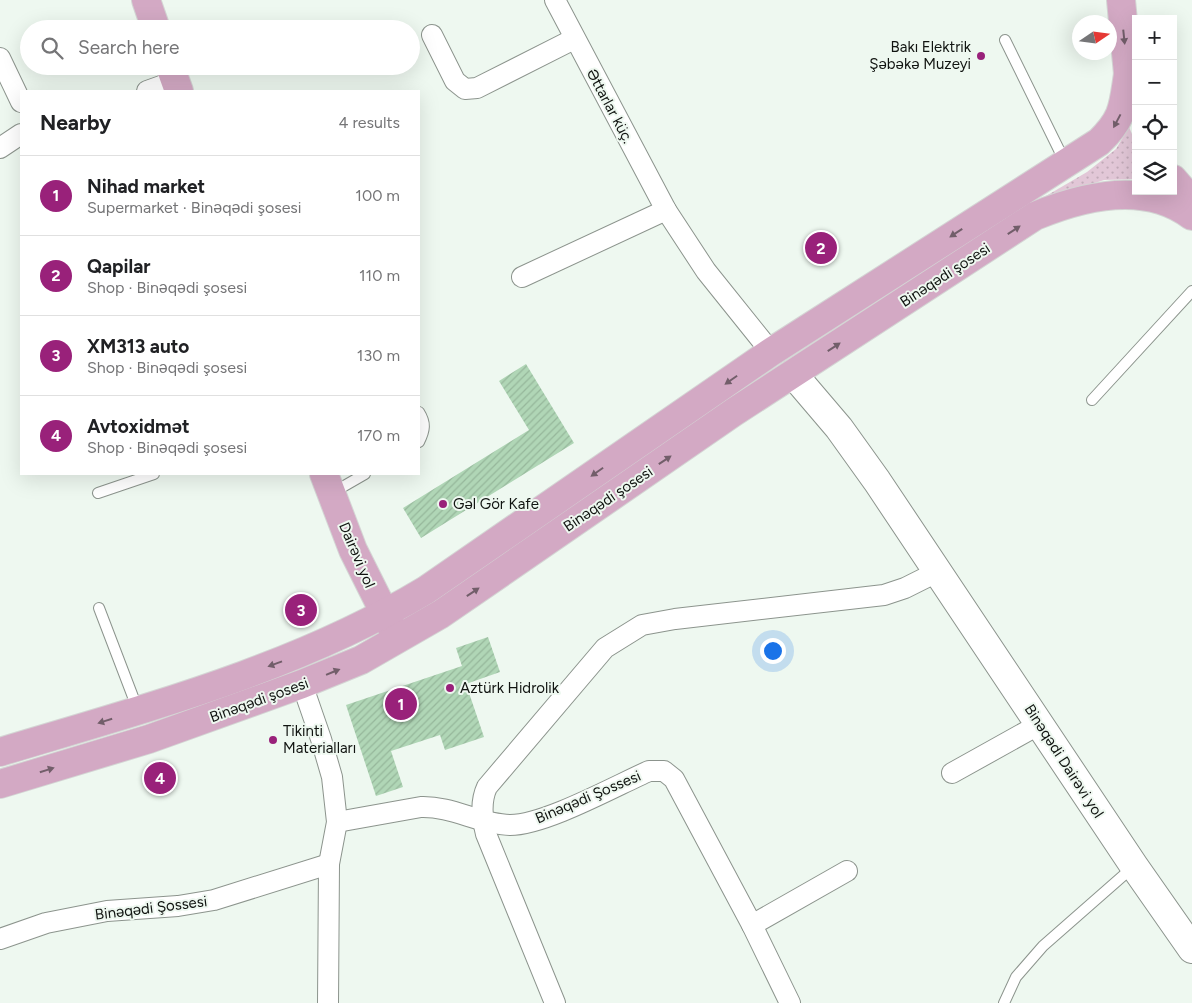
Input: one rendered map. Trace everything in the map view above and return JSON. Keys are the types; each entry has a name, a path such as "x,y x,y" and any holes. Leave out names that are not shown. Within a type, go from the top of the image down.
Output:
{"main road":[{"path":"146,0 153,20"},
{"path":"1121,0 1128,74 1132,87"},
{"name":"Binəqədi şosesi","path":"0,752 138,711 291,658 384,615 426,590 771,352 1099,142 1114,127 1122,110 1128,74"},
{"path":"1177,184 1192,201"},
{"name":"Binəqədi şosesi","path":"0,784 158,736 302,684 361,660 399,640 449,609 793,374 1035,216 1062,205 1110,195 1144,196 1166,202 1192,216"},
{"path":"771,352 793,374"},
{"name":"Binəqədi Dairəvi yol","path":"793,374 850,443 939,572 1134,866 1192,949"},
{"name":"Dairəvi yol","path":"328,484 353,550 384,615 399,640"}],"street":[{"name":"Əttarlar küç.","path":"555,0 666,210 706,271 771,352"},
{"path":"432,35 455,81 465,89 477,88 574,39"},
{"path":"0,58 20,100"},
{"path":"150,90 175,80"},
{"path":"0,148 20,135"},
{"path":"522,277 666,210"},
{"path":"555,1003 483,822 482,797 487,787 605,648 642,625 675,619 884,595 905,588 939,572"},
{"path":"302,684 332,778 337,822 329,864 328,1003"},
{"path":"952,773 1040,724"},
{"name":"Binəqədi Şossesi","path":"337,822 421,807 435,807 483,822 512,825 556,813 649,771 664,771 674,779 752,925 790,1003"},
{"name":"Binəqədi Şossesi","path":"0,939 46,923 107,911 178,906 214,900 329,864"},
{"path":"752,925 847,871"}],"lane":[{"path":"1005,40 1066,163"},
{"path":"1092,400 1192,291"},
{"path":"420,414 425,431 420,440"},
{"path":"98,494 151,475"},
{"path":"328,484 361,475"},
{"path":"99,608 138,711"},
{"path":"1004,1003 1016,977 1043,946 1134,866"}],"shaded area":[{"path":"1129,127 1132,134 1132,179 1104,180 1034,203 1087,172 1116,149"}],"building":[{"path":"526,364 574,443 421,538 403,508 529,430 499,381"},
{"path":"488,637 500,672 466,684 484,737 445,750 440,735 391,751 403,787 376,796 346,705 462,666 456,648"}],"place":[{"name":"Bakı Elektrik Şəbəkə Muzeyi","path":"981,56"},
{"name":"Qapilar","path":"821,248"},
{"name":"Gəl Gör Kafe","path":"443,504"},
{"name":"XM313 auto","path":"301,610"},
{"name":"Aztürk Hidrolik","path":"450,688"},
{"name":"Nihad market","path":"401,704"},
{"name":"Tikinti Materialları","path":"273,740"},
{"name":"Avtoxidmət","path":"160,778"}]}
